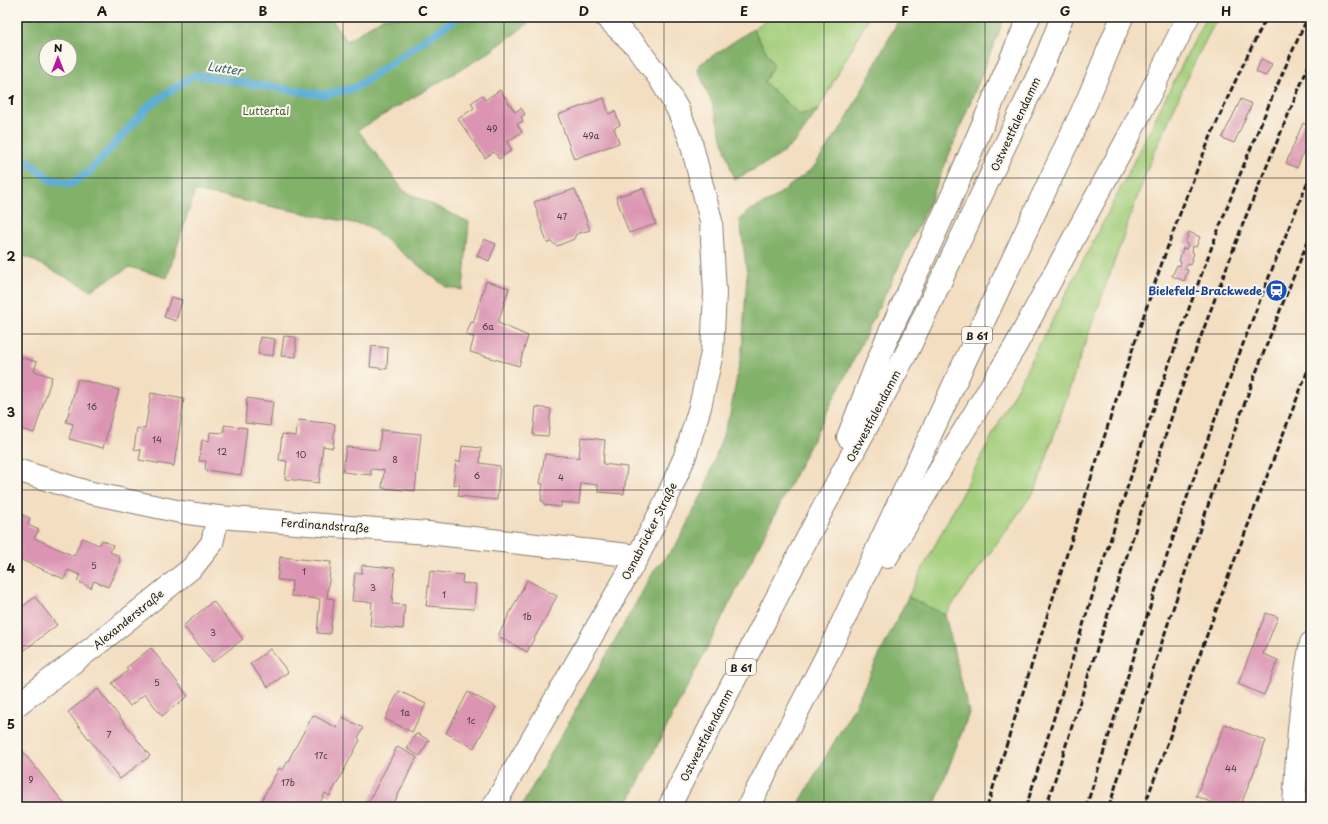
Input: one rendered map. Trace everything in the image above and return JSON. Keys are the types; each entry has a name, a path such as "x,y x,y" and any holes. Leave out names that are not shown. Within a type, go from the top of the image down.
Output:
{"main road":[{"name":"Osnabrücker Straße","path":"493,807 638,556 664,505 685,456 700,407 710,361 715,293 711,221 690,138 677,108 660,79 636,46 606,17"},
{"name":"B 61","path":"813,528 885,343 948,206 1028,17"},
{"name":"Ostwestfalendamm","path":"669,807 813,528 908,350 1043,64 1062,17"},
{"name":"B 61","path":"748,807 828,651 1087,101 1122,17"},
{"path":"828,651 1016,346 1130,134 1188,17"},
{"name":"Ferdinandstraße","path":"17,470 87,492 180,512 218,517 428,533 638,556"},
{"name":"Alexanderstraße","path":"17,705 104,639 193,567 212,542 218,517"},
{"path":"1294,807 1298,735 1305,671 1311,643"}],"green space":[{"name":"Luttertal","path":"17,17 330,17 347,41 384,17 537,17 487,54 358,130 404,191 469,222 463,290 446,287 368,226 195,191 167,278 130,267 91,290 17,252"},
{"path":"771,17 869,17 818,110 800,115 764,82 763,46 753,29"},
{"path":"900,17 1005,17 931,199 857,353 626,807 521,807 655,569 676,545 704,491 730,414 742,350 747,274 740,220 747,212 771,200 813,168 845,122"},
{"path":"1206,17 1218,17 1195,61 1148,167 1075,372 1036,489 945,615 908,597 1109,211"},
{"path":"753,29 774,65 764,82 800,115 818,110 796,141 779,156 734,180 713,106 698,70 700,64"},
{"path":"908,597 945,615 969,713 934,807 797,807 853,709"}],"building":[{"path":"1261,59 1272,64 1266,76 1256,72"},
{"path":"500,90 515,112 521,108 525,114 521,117 523,121 517,124 522,132 507,142 512,150 499,159 494,152 485,158 458,119 474,108 471,103 482,95 485,100"},
{"path":"604,98 609,114 615,111 620,125 614,128 619,143 574,159 558,115"},
{"path":"1241,99 1252,104 1234,143 1222,138"},
{"path":"1303,123 1311,127 1311,134 1297,168 1286,163"},
{"path":"643,188 656,224 629,233 616,197"},
{"path":"575,189 590,230 576,234 574,239 557,246 552,242 547,243 534,202"},
{"path":"1189,232 1200,237 1196,247 1193,246 1192,252 1194,253 1190,265 1187,264 1185,269 1188,270 1184,281 1172,276 1177,265 1180,266 1181,262 1179,261 1183,248 1186,249 1188,245 1185,243"},
{"path":"484,239 496,244 489,261 477,256"},
{"path":"486,281 509,288 498,323 528,336 519,366 470,352 474,337 466,335 471,322 473,323"},
{"path":"171,297 182,300 176,321 164,317"},
{"path":"284,336 296,337 296,357 281,356"},
{"path":"260,337 275,339 273,356 258,354"},
{"path":"372,346 388,348 387,369 370,367"},
{"path":"17,356 37,362 34,371 52,377 34,433 17,428"},
{"path":"78,379 119,390 103,448 69,439 73,424 66,422"},
{"path":"151,393 184,399 174,466 139,460 141,450 134,449 137,428 145,429"},
{"path":"247,398 273,402 270,426 245,423"},
{"path":"536,407 551,409 548,436 533,435"},
{"path":"298,420 335,424 333,448 323,446 319,483 285,479 287,461 279,460 282,434 296,436"},
{"path":"224,425 247,428 241,475 205,470 206,461 199,461 202,440 209,441 210,432 224,433"},
{"path":"381,430 421,434 415,491 382,488 384,470 371,469 371,475 343,472 346,447 379,450"},
{"path":"581,437 605,440 603,464 627,467 624,494 598,492 598,485 581,483 579,504 561,502 561,507 544,505 544,501 541,501 543,484 540,484 545,454 579,458"},
{"path":"462,446 481,448 480,463 500,466 497,500 458,496 460,485 453,484 456,461 460,462"},
{"path":"17,513 30,518 28,525 39,530 34,538 74,556 82,538 99,545 102,540 113,545 110,552 119,556 120,561 108,587 94,581 91,588 77,581 80,575 68,570 64,579 17,558"},
{"path":"280,557 331,562 327,598 334,599 330,634 317,633 320,599 291,596 292,581 277,580"},
{"path":"362,565 395,568 392,604 405,605 403,629 370,626 372,602 352,601 355,573 362,573"},
{"path":"430,571 463,575 462,583 476,584 474,609 426,606"},
{"path":"527,580 557,596 527,652 498,636"},
{"path":"35,597 57,625 18,655 17,611"},
{"path":"213,601 243,639 213,662 183,626"},
{"path":"1266,613 1278,617 1263,654 1278,660 1264,695 1238,684"},
{"path":"151,648 188,696 162,716 145,694 130,706 112,683 128,671 126,668"},
{"path":"270,649 288,672 268,687 250,664"},
{"path":"98,689 150,756 120,779 68,712"},
{"path":"399,691 426,704 412,732 385,719"},
{"path":"468,692 496,707 474,748 446,733"},
{"path":"313,715 337,728 343,717 363,728 358,738 360,740 330,796 325,793 318,807 258,807 279,768 283,770"},
{"path":"1225,724 1266,741 1240,807 1223,807 1196,796"},
{"path":"418,734 429,740 420,756 407,749 415,735"},
{"path":"397,747 417,757 392,807 366,807"},
{"path":"20,748 67,807 17,807 17,750"}],"waterway":[{"name":"Lutter","path":"17,155 24,158 49,179 71,184 90,171 150,105 194,75 323,95 355,88 458,17"}],"railway":[{"path":"987,807 1120,387 1156,279 1196,172 1218,120 1241,68 1267,17"},
{"path":"1026,807 1121,507 1189,308 1265,113 1308,17"},
{"path":"1046,807 1176,403 1244,221 1311,60"},
{"path":"1086,807 1185,502 1255,314 1311,174"},
{"path":"1109,807 1155,662 1229,447 1282,304 1311,234"},
{"path":"1144,807 1230,572 1311,362"}],"place":[{"name":"Bielefeld-Brackwede","path":"1277,290"}]}
